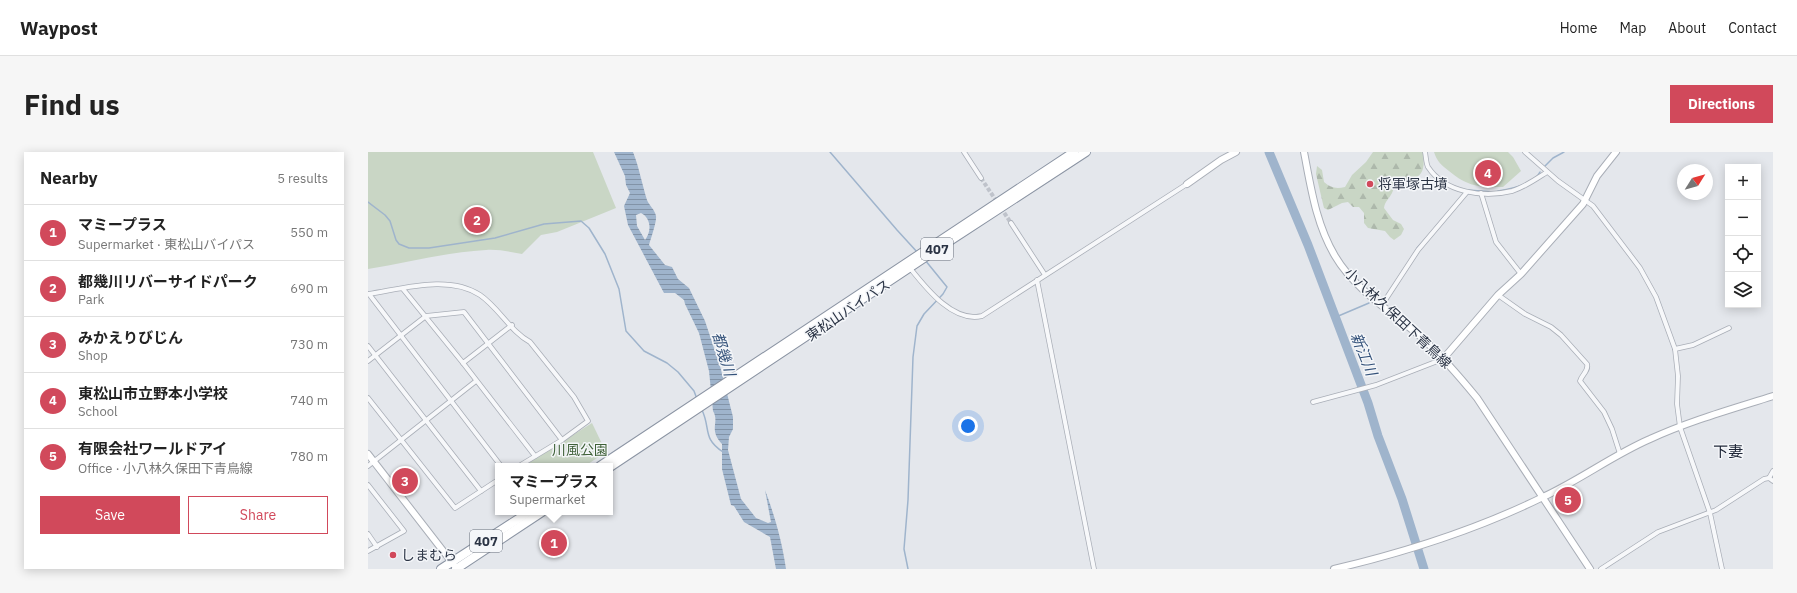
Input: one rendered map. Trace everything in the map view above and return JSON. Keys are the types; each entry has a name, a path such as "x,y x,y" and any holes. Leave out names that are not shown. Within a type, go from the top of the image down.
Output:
{"highway":[{"name":"東松山バイパス","path":"606,463 627,452 1074,152"},
{"name":"東松山バイパス","path":"788,345 910,268 1086,152"},
{"name":"東松山バイパス","path":"613,464 627,452"},
{"name":"407","path":"455,567 525,515"},
{"name":"407","path":"441,569 455,567 537,515"}],"street":[{"path":"964,152 981,178"},
{"path":"910,268 927,288 945,304 960,314 976,317 982,316 1187,184 1221,160 1236,152"},
{"name":"小八林久保田下青鳥線","path":"1304,152 1316,211 1328,244 1345,270 1368,295 1422,338 1443,359 1477,398 1590,569"},
{"path":"1425,152 1427,165 1435,176 1450,186 1467,192 1493,194 1513,191 1528,184 1547,172"},
{"path":"1525,152 1547,172 1594,206 1646,279 1664,317 1675,349 1678,376 1677,404 1680,427 1710,513 1722,569"},
{"path":"1313,402 1376,385 1443,359 1498,295 1521,274 1586,200 1597,176 1616,152"},
{"path":"1382,305 1418,250 1467,192"},
{"path":"1481,193 1496,242 1521,274"},
{"path":"1011,223 1045,275"},
{"path":"1037,280 1094,569"},
{"path":"499,463 368,294 447,284 465,288 480,295 535,348 574,397 588,421 562,440 524,463"},
{"path":"403,289 426,316 535,456"},
{"path":"1498,295 1524,314 1551,327 1561,335 1587,364 1588,367 1586,372 1580,381 1604,412 1612,429 1620,454"},
{"path":"368,361 426,316 464,312 562,440"},
{"path":"463,363 512,325"},
{"path":"1675,349 1693,345 1728,328"},
{"path":"368,346 481,491"},
{"path":"368,466 476,380"},
{"path":"1334,569 1431,543 1543,498 1650,438 1773,396"},
{"path":"368,398 455,508 495,482"},
{"path":"368,454 455,567"},
{"path":"1601,569 1658,532 1710,513 1769,478 1773,471"},
{"path":"1769,478 1773,481"},
{"path":"368,485 404,531 368,551"},
{"path":"368,534 378,546"}],"green space":[{"path":"368,152 593,152 616,208 557,232 541,235 522,254 495,250 471,251 441,255 368,269"},
{"path":"1373,152 1423,152 1424,160 1420,175 1411,179 1397,181 1384,208 1393,220 1401,224 1404,229 1401,235 1394,240 1385,231 1368,228 1364,223 1364,213 1359,207 1353,207 1348,202 1342,203 1328,210 1324,208 1323,204 1316,174 1317,166 1322,170 1324,182 1334,188 1345,187 1352,175 1366,162"},
{"path":"1434,152 1508,152 1513,157 1521,171 1503,187 1474,185 1462,180 1446,169 1438,160"},
{"name":"川風公園","path":"592,423 606,452 590,463 529,463"}],"water":[{"path":"614,152 633,152 647,200 656,216 655,226 649,245 665,265 672,267 678,279 689,288 705,321 720,366 733,417 733,429 729,437 728,450 741,499 756,518 768,523 771,522 765,490 778,529 786,569 776,569 770,537 744,522 734,506 731,505 722,469 722,444 718,439 715,430 715,415 713,411 709,371 699,333 684,300 675,293 664,293 628,225 624,206 630,193 626,185 625,176","holes":["641,213 649,221 649,233 645,240 637,226 636,215"]}],"waterway":[{"path":"830,152 918,253"},
{"name":"新江川","path":"1269,152 1308,245 1368,403 1378,436 1402,499 1424,569"},
{"path":"1545,166 1553,158 1564,152"},
{"path":"1498,191 1528,183 1540,172"},
{"path":"1468,190 1494,192"},
{"path":"368,202 385,215 390,221 396,240 399,244 409,248 429,248 495,238 544,224 581,221 589,228 605,254 619,289 626,331 644,351 667,363 678,372 694,391 697,399"},
{"path":"1417,248 1428,236"},
{"path":"908,569 904,549 908,500 913,357 917,326 924,314 943,294 947,287 925,260"},
{"path":"1336,317 1369,303"},
{"path":"702,410 710,438 716,447 723,452"}],"tunnel":[{"path":"981,178 1011,223"}],"place":[{"name":"東松山市立野本小学校","path":"1488,173"},
{"name":"将軍塚古墳","path":"1370,184"},
{"name":"都幾川リバーサイドパーク","path":"477,220"},
{"name":"みかえりびじん","path":"405,481"},
{"name":"有限会社ワールドアイ","path":"1568,500"},
{"name":"マミープラス","path":"554,543"},
{"name":"しまむら","path":"393,555"}],"district":[{"name":"下妻","path":"1728,451"}],"water label":[{"name":"都幾川","path":"724,354"}]}
